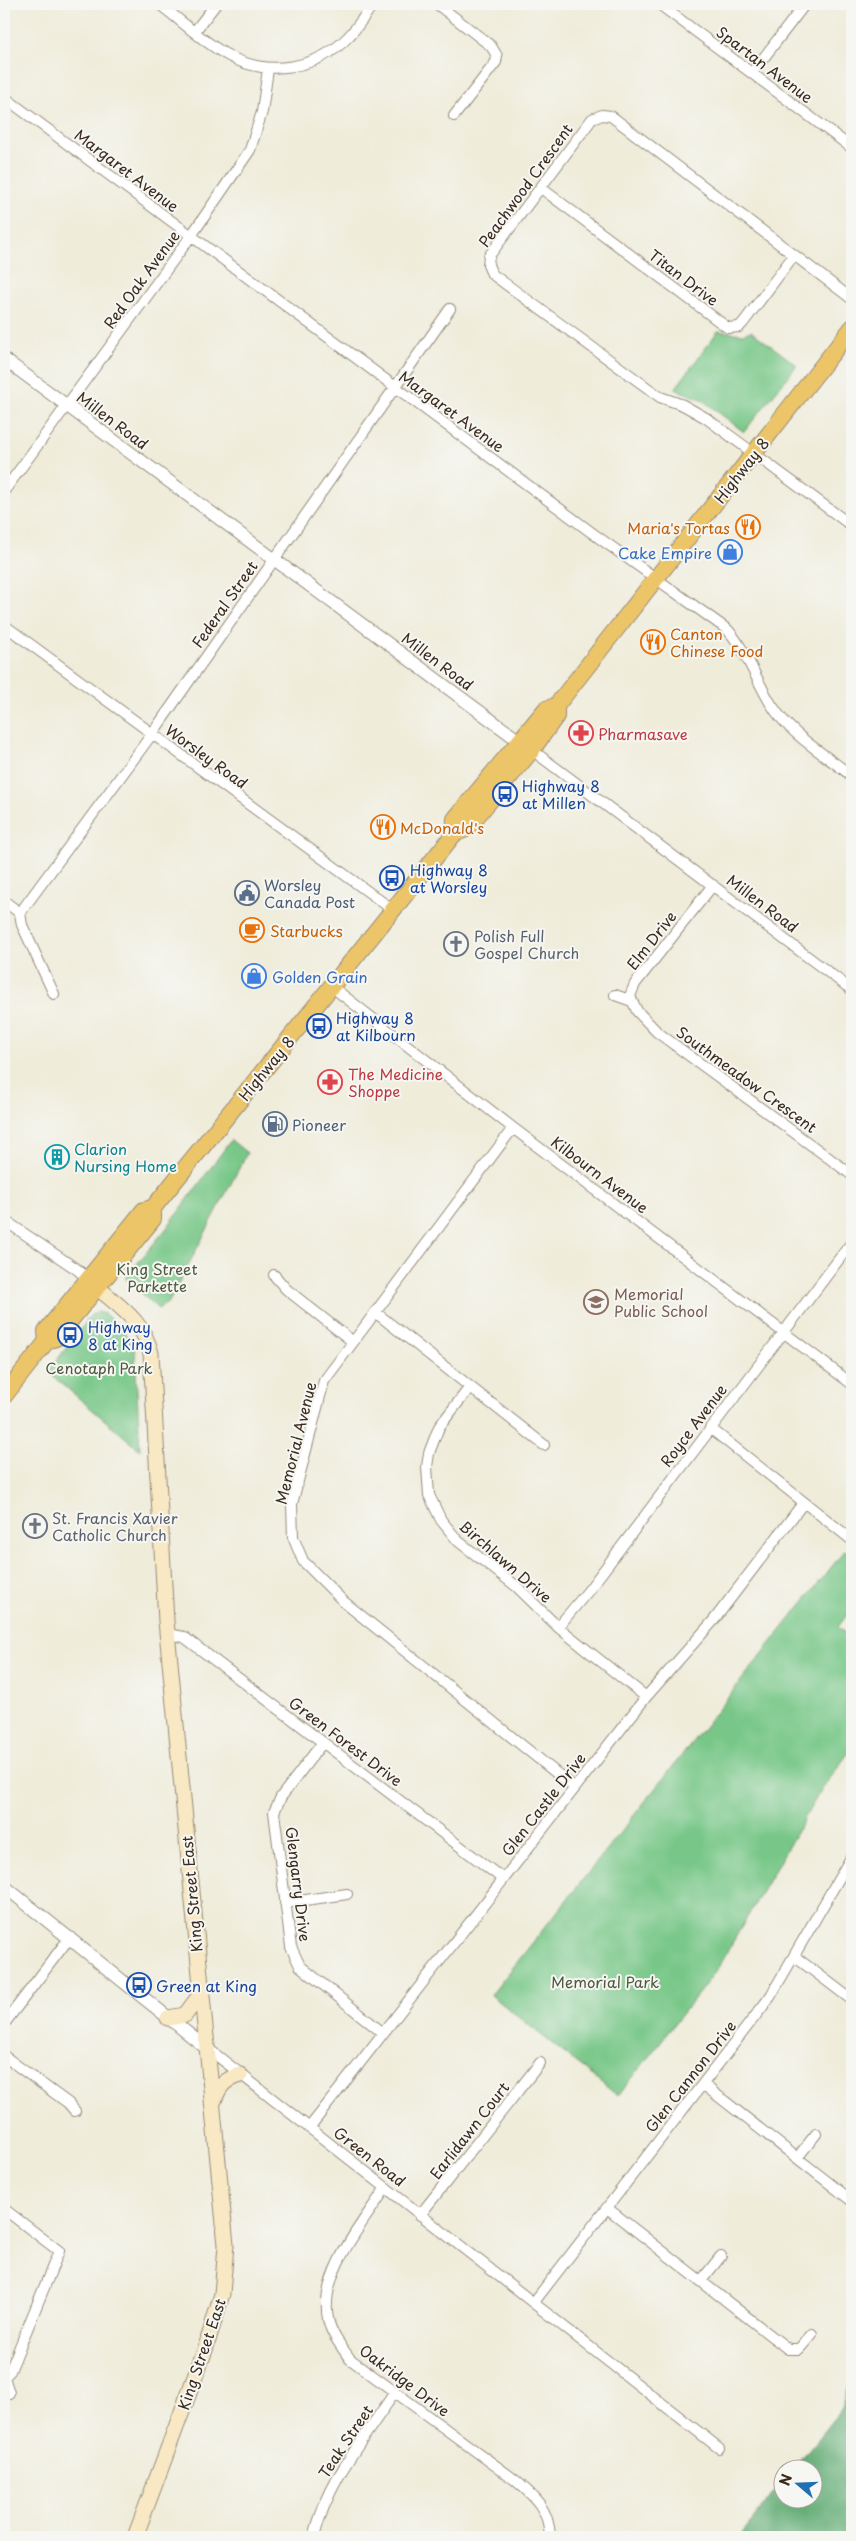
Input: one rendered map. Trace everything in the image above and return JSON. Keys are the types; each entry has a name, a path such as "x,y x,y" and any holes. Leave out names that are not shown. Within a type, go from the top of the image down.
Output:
{"main road":[{"name":"Highway 8","path":"454,834 455,819 518,740 546,709 556,706 852,328"},
{"name":"Highway 8","path":"4,1396 47,1340 56,1338 92,1283 153,1219 153,1208 454,834 466,829 532,750 556,716 556,706"},
{"name":"King Street East","path":"92,1283 138,1322 146,1336 151,1353 168,1634 200,1995 226,2245 222,2294 206,2350 135,2537"},
{"path":"168,2018 186,2015 200,1995"},
{"path":"212,2104 218,2090 226,2079 240,2074"}],"street":[{"path":"159,4 228,56 247,64 268,69 303,64 327,54 348,38 373,4"},
{"path":"195,31 216,4"},
{"path":"437,4 491,46 497,56 496,62 454,116"},
{"name":"Spartan Avenue","path":"659,4 852,148"},
{"path":"752,73 805,4"},
{"name":"Red Oak Avenue","path":"4,491 191,236 250,150 262,112 268,69"},
{"name":"Margaret Avenue","path":"4,97 394,387 655,579 728,630 739,643 771,704 781,718 794,733 852,776"},
{"name":"Peachwood Crescent","path":"852,299 612,116 602,115 592,119 489,256 488,266 492,274 660,396 684,405 706,418 852,526"},
{"name":"Titan Drive","path":"541,188 728,328 739,327 743,323 794,255"},
{"name":"Federal Street","path":"20,913 152,734 450,309"},
{"name":"Millen Road","path":"4,359 532,750 852,990"},
{"name":"Worsley Road","path":"4,625 393,910"},
{"name":"Elm Drive","path":"632,1001 630,996 635,984 713,885"},
{"path":"4,901 20,913 22,925 54,994"},
{"name":"Kilbourn Avenue","path":"332,986 513,1128 852,1384"},
{"path":"615,995 632,1001"},
{"name":"Southmeadow Crescent","path":"632,1001 640,1015 657,1032 852,1175"},
{"name":"Memorial Avenue","path":"513,1128 324,1381 292,1504 293,1537 303,1561 344,1602 575,1788"},
{"path":"4,1220 92,1283"},
{"name":"Royce Avenue","path":"558,1627 588,1591 852,1242"},
{"path":"274,1275 286,1288 352,1342"},
{"path":"375,1312 544,1445"},
{"name":"Birchlawn Drive","path":"470,1387 440,1427 434,1440 427,1466 429,1495 449,1532 516,1586 558,1627 646,1697"},
{"path":"710,1428 852,1540"},
{"name":"Glen Castle Drive","path":"309,2128 646,1697 714,1620 804,1502"},
{"name":"Green Forest Drive","path":"168,1634 184,1636 503,1879"},
{"name":"Glengarry Drive","path":"323,1742 275,1807 291,1947 300,1966 383,2033"},
{"name":"Glen Cannon Drive","path":"534,2302 704,2085 770,1997 852,1856"},
{"name":"Green Road","path":"4,1886 385,2189 534,2302 719,2448"},
{"path":"285,1903 347,1894"},
{"path":"4,2024 70,1937"},
{"path":"794,1956 852,2000"},
{"path":"4,2056 68,2103 76,2111"},
{"name":"Earlidawn Court","path":"420,2215 540,2063"},
{"path":"704,2085 852,2201"},
{"path":"797,2158 816,2134"},
{"name":"Oakridge Drive","path":"385,2189 338,2262 331,2278 328,2318 334,2336 350,2359 515,2480 540,2501 550,2527 550,2537"},
{"path":"4,2208 58,2251 10,2371 4,2377 9,2393"},
{"path":"607,2208 788,2349 799,2348 812,2334"},
{"path":"701,2281 721,2256"},
{"name":"Teak Street","path":"314,2537 325,2500 337,2477 395,2392"}],"green space":[{"path":"718,331 743,334 751,331 797,365 744,432 701,399 675,389"},
{"name":"King Street Parkette","path":"231,1140 247,1153 169,1302 158,1309 125,1278 166,1229"},
{"name":"Cenotaph Park","path":"97,1312 105,1314 124,1331 135,1351 140,1450 48,1372 91,1315"},
{"name":"Memorial Park","path":"845,1550 852,1555 852,1608 838,1627 852,1639 852,1748 818,1795 716,1971 618,2096 491,1995"},
{"path":"852,2378 852,2537 738,2537 774,2493 774,2508 824,2508 824,2458 802,2458 842,2408"}],"place":[{"name":"Maria's Tortas","path":"748,527"},
{"name":"Cake Empire","path":"730,552"},
{"name":"Canton Chinese Food","path":"653,642"},
{"name":"Pharmasave","path":"581,733"},
{"name":"Highway 8 at Millen","path":"505,794"},
{"name":"McDonald's","path":"383,827"},
{"name":"Highway 8 at Worsley","path":"392,878"},
{"name":"Worsley Canada Post","path":"247,893"},
{"name":"Starbucks","path":"252,930"},
{"name":"Polish Full Gospel Church","path":"456,944"},
{"name":"Golden Grain","path":"254,976"},
{"name":"Highway 8 at Kilbourn","path":"319,1026"},
{"name":"The Medicine Shoppe","path":"330,1082"},
{"name":"Pioneer","path":"275,1124"},
{"name":"Clarion Nursing Home","path":"57,1157"},
{"name":"Memorial Public School","path":"596,1302"},
{"name":"Highway 8 at King","path":"70,1335"},
{"name":"St. Francis Xavier Catholic Church","path":"35,1526"},
{"name":"Green at King","path":"139,1985"}]}
